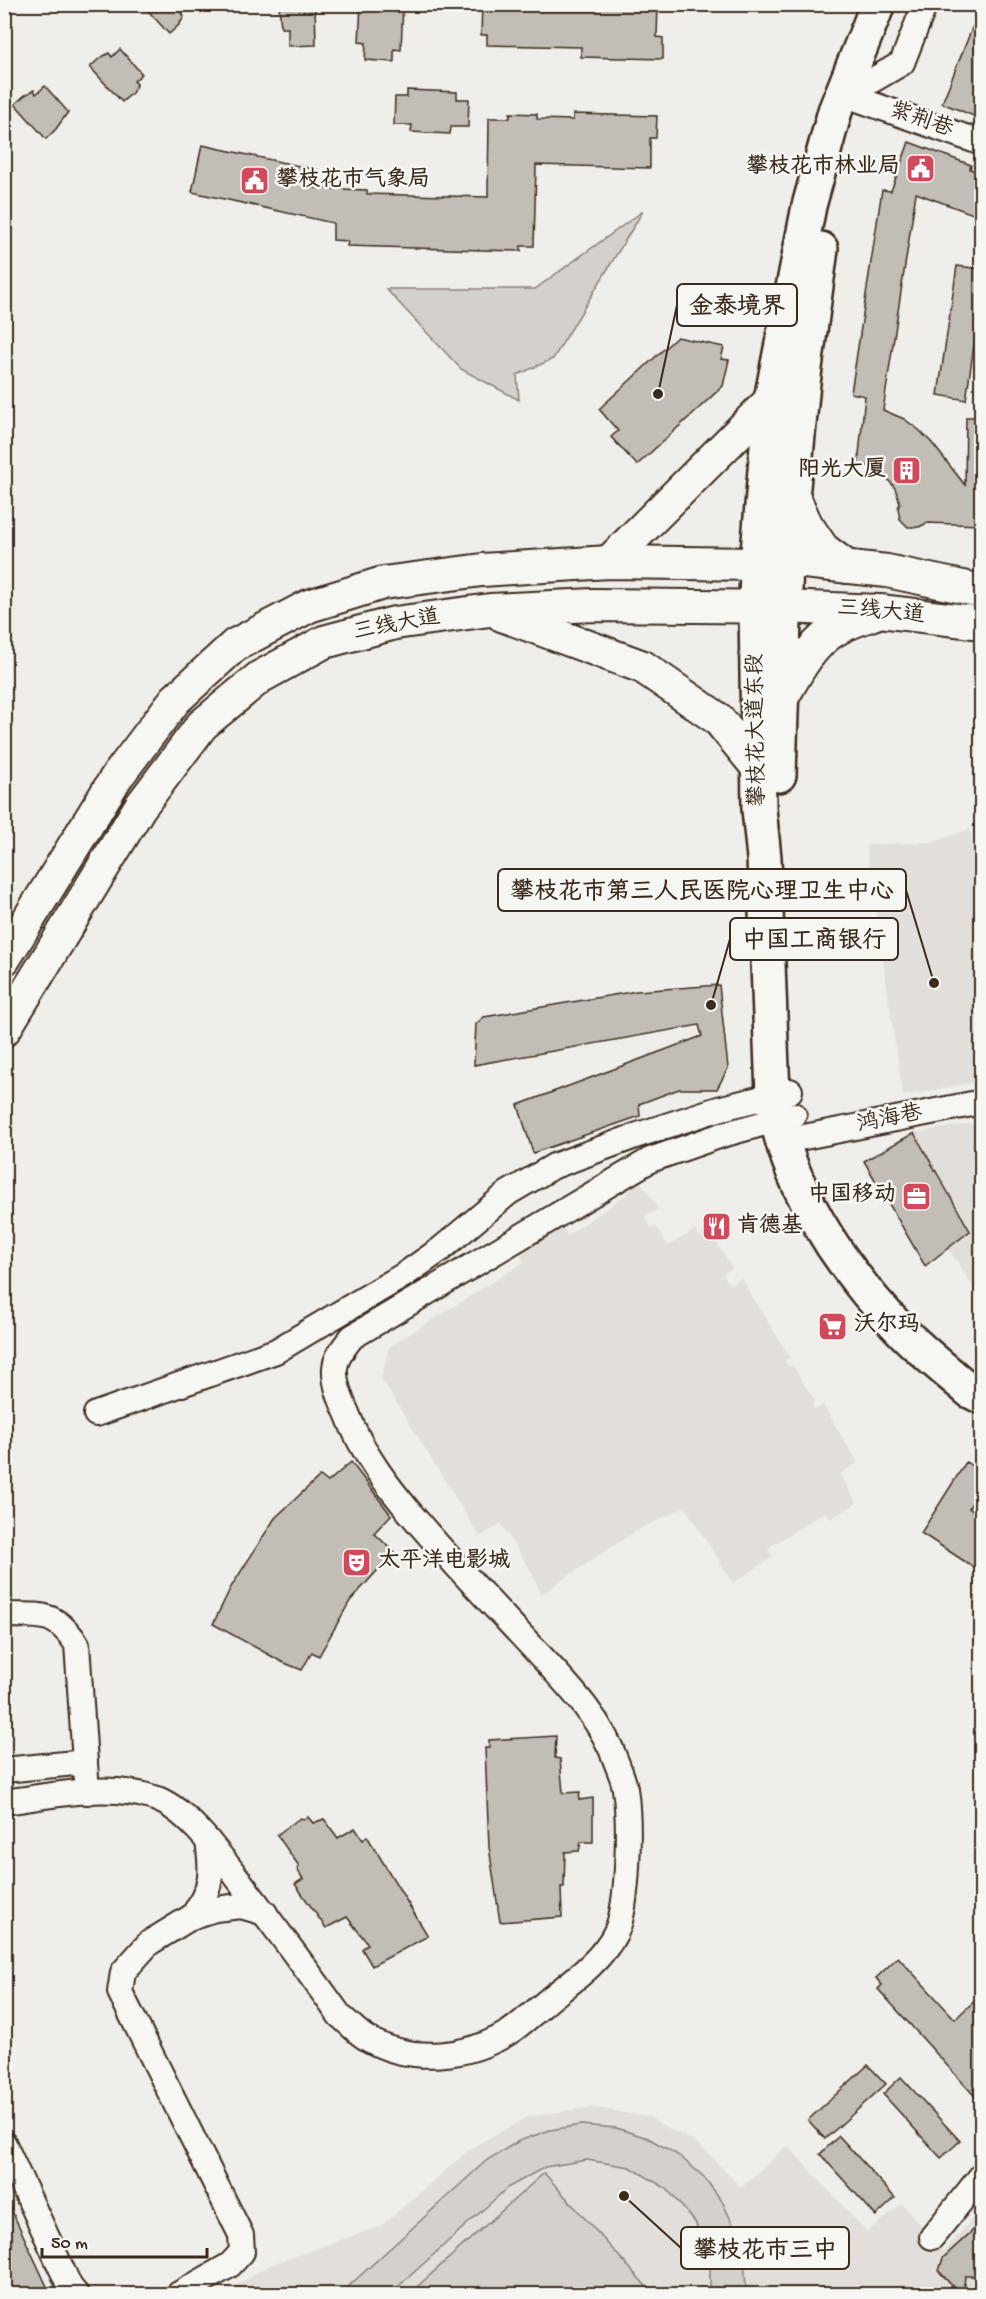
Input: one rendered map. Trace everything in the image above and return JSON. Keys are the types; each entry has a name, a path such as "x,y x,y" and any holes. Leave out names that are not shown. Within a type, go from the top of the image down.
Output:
{"highway":[{"name":"攀枝花大道东段","path":"878,4 836,111 809,206 771,400 772,562 758,768 764,858 786,1112 828,1206 868,1269 917,1326 981,1378"},
{"name":"攀枝花大道东段","path":"772,562 792,495 803,383 826,215 863,92 897,4"},
{"name":"攀枝花大道东段","path":"770,607 781,700 780,853 786,1112 783,1143 812,1210 852,1274 901,1330 970,1391 981,1397"}],"main road":[{"path":"609,562 771,400"},
{"path":"792,495 806,524 823,549 847,567"},
{"name":"三线大道","path":"4,959 116,778 175,700 235,645 309,606 383,583 482,570 609,562 772,562 847,567 887,571 981,591"},
{"name":"三线大道","path":"4,1030 140,807 202,725 260,676 324,642 395,623 489,610 593,605 880,611 981,623"},
{"path":"489,610 643,667 718,719 758,768"},
{"path":"781,700 800,667 824,638 845,624 880,611"}],"street":[{"path":"863,92 902,63 925,4"},
{"name":"紫荆巷","path":"863,92 981,143"},
{"name":"鸿海巷","path":"786,1112 981,1102"},
{"path":"96,1414 276,1351 404,1275 441,1249 508,1193 554,1166 708,1112 786,1112"},
{"path":"4,1802 87,1792 124,1791 156,1798 180,1814 208,1841 265,1913 340,2016 366,2038 398,2052 428,2056 458,2052 485,2044 511,2031 583,1973 601,1955 616,1932 624,1909 628,1813 624,1785 615,1757 603,1733 571,1688 437,1546 385,1483 354,1434 339,1392 335,1368 341,1351 352,1337 650,1160 786,1112"},
{"path":"4,1616 45,1616 64,1625 76,1644 87,1792"},
{"path":"4,1770 85,1762"},
{"path":"193,1916 207,1894 212,1870 208,1841"},
{"path":"179,2295 230,2265 242,2252 241,2235 120,1992 123,1972 149,1943 193,1916 215,1909 241,1906 265,1913"},
{"path":"4,2144 70,2287 76,2295"},
{"path":"932,2237 981,2175"}],"shaded area":[{"path":"643,211 553,359 517,375 519,400 461,369 386,289 535,289"},
{"path":"970,829 982,885 981,1081 903,1096 866,845 934,842"},
{"path":"981,1122 981,1299 948,1248 925,1266 864,1161 914,1133"},
{"path":"640,1180 658,1209 645,1217 651,1228 656,1226 668,1246 695,1230 700,1237 710,1231 732,1268 723,1274 729,1285 741,1278 790,1357 785,1361 789,1367 793,1366 815,1401 812,1404 815,1410 823,1405 858,1463 840,1474 857,1503 830,1519 825,1512 768,1548 773,1557 733,1583 685,1507 636,1531 541,1594 531,1571 501,1524 480,1537 381,1378 389,1347 523,1263 520,1249 558,1222 568,1235 627,1194 626,1189"},
{"path":"591,2107 648,2117 700,2145 741,2188 787,2145 867,2232 902,2204 944,2251 981,2209 981,2294 221,2294 270,2265 381,2226 471,2148 527,2117"},
{"path":"581,2125 616,2128 648,2138 678,2155 703,2176 722,2201 735,2229 744,2260 746,2287 753,2294 710,2294 710,2262 695,2222 667,2189 630,2167 587,2160 545,2167 507,2188 390,2294 340,2294 487,2160 519,2141 550,2130"},
{"path":"544,2173 653,2294 409,2294"}],"building":[{"path":"142,4 191,4 182,13 184,17 179,25 169,34"},
{"path":"279,4 315,4 316,45 288,46 288,28 281,28"},
{"path":"361,4 403,4 401,50 394,49 394,62 365,60 366,43 359,42"},
{"path":"482,4 658,4 657,37 663,38 663,59 581,57 581,47 487,45 487,35 481,35"},
{"path":"981,6 981,119 942,103"},
{"path":"120,49 142,74 134,81 137,84 132,93 122,102 90,67 109,53 112,57"},
{"path":"45,86 68,112 46,139 15,104 25,95 34,90 36,94"},
{"path":"407,90 457,92 457,99 469,99 468,127 451,127 450,134 411,132 412,125 394,125 395,97 407,97"},
{"path":"510,113 537,114 537,119 573,120 573,114 657,116 656,138 650,138 650,168 536,165 534,246 521,246 521,251 347,246 348,241 333,240 333,223 192,192 202,145 318,170 314,188 367,190 367,194 488,197 489,118 510,118"},
{"path":"909,142 971,165 970,169 981,173 981,217 916,193 883,410 904,419 919,430 965,485 966,417 981,417 981,525 927,523 919,527 908,527 900,519 898,508 900,503 895,488 873,467 858,464 865,396 851,393 882,190 891,191"},
{"path":"957,266 981,269 981,297 966,400 938,395"},
{"path":"677,337 724,347 721,359 729,360 723,386 637,465 611,437 618,431 599,409"},
{"path":"719,985 728,1068 717,1089 679,1089 639,1104 640,1116 533,1153 518,1105 702,1036 699,1025 474,1065 476,1024 484,1017 637,991"},
{"name":"中国移动","path":"914,1133 970,1231 925,1266 864,1161"},
{"path":"351,1462 391,1515 374,1533 394,1552 350,1601 319,1656 312,1652 302,1670 282,1662 213,1624 231,1587 275,1518 320,1476 328,1482"},
{"path":"966,1462 981,1472 981,1488 969,1508 981,1516 981,1572 921,1533"},
{"path":"556,1736 555,1758 560,1759 563,1793 580,1792 579,1800 593,1798 593,1842 581,1842 579,1851 565,1852 564,1887 561,1887 562,1917 500,1922 489,1847 485,1748 489,1748 489,1740"},
{"path":"308,1817 313,1823 324,1819 338,1838 355,1828 363,1840 367,1836 428,1936 372,1966 362,1949 368,1944 347,1917 326,1928 295,1884 303,1879 297,1869 299,1866 277,1835 300,1818"},
{"path":"898,1957 955,2019 981,1995 981,2103 878,1989 882,1985 876,1978"},
{"path":"868,2065 886,2084 825,2139 808,2120"},
{"path":"901,2077 960,2141 941,2158 883,2094"},
{"path":"839,2136 895,2198 876,2216 820,2154"},
{"path":"4,2194 51,2295 4,2295"},
{"path":"981,2223 979,2276 965,2276 963,2295 960,2295 939,2271 943,2258"}],"place":[{"name":"攀枝花市林业局","path":"921,168"},
{"name":"攀枝花市气象局","path":"255,181"},
{"name":"金泰境界","path":"658,394"},
{"name":"阳光大厦","path":"907,471"},
{"name":"攀枝花市第三人民医院心理卫生中心","path":"934,983"},
{"name":"中国工商银行","path":"711,1005"},
{"name":"中国移动","path":"917,1196"},
{"name":"肯德基","path":"716,1227"},
{"name":"沃尔玛","path":"833,1326"},
{"name":"太平洋电影城","path":"357,1562"},
{"name":"攀枝花市三中","path":"624,2196"}]}
